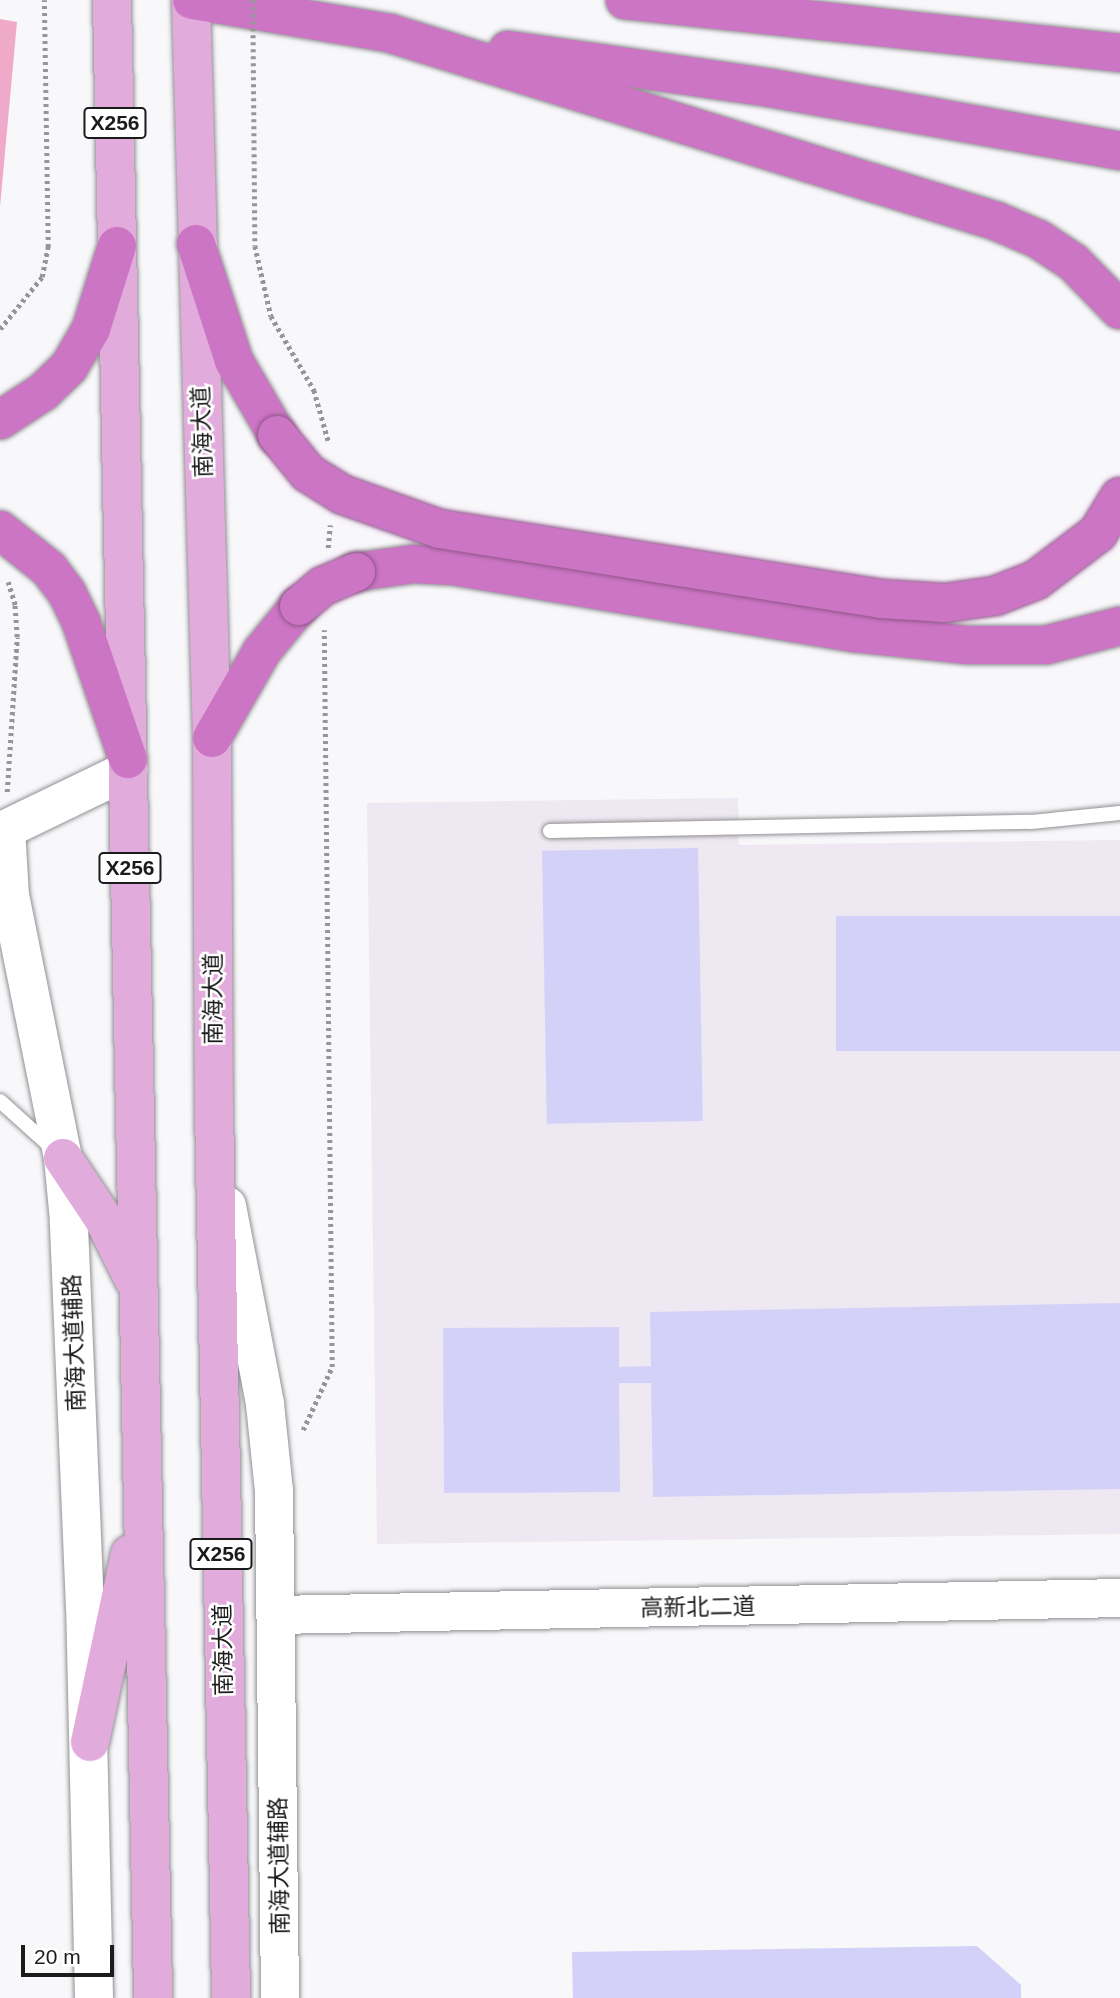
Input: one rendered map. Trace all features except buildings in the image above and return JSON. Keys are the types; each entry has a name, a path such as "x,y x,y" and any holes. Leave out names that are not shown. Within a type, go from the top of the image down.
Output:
{"highway":[{"path":"191,0 388,33 771,88 1120,151"},
{"path":"625,0 1120,53"},
{"path":"388,33 996,221 1038,239 1073,262 1120,310"},
{"path":"196,244 234,361 276,435 308,472 341,494 440,529 881,599 945,603 995,596 1036,580 1098,533 1120,497"},
{"path":"0,420 43,392 69,367 91,329 117,246"},
{"path":"11,553 49,569 81,622 128,765"},
{"path":"212,738 262,651 312,612 323,586 342,568 414,564 453,566 855,633 968,645 1046,645 1120,626"}],"main road":[{"name":"X256","path":"113,0 153,1998"},
{"name":"南海大道","path":"191,0 212,738 214,1109 231,1998"},
{"path":"2,829 128,765"},
{"name":"南海大道辅路","path":"2,829 14,921 63,1158 90,1742 94,1998"},
{"name":"南海大道辅路","path":"214,1109 271,1450 276,1615 280,1998"},
{"path":"63,1158 103,1219 138,1289"},
{"path":"90,1742 144,1490"},
{"name":"高新北二道","path":"276,1615 1120,1598"}],"lane":[{"path":"550,831 1031,822 1120,813"},
{"path":"0,1101 63,1158"}],"path":[{"path":"0,329 42,277 48,247 44,0"},
{"path":"253,0 255,246 271,316 314,390 328,433 330,458"},
{"path":"330,522 342,568"},
{"path":"2,829 17,637 11,553"},
{"path":"298,1441 332,1367 312,612"}],"shaded area":[{"path":"0,19 17,22 0,207"},
{"path":"738,798 739,845 1120,840 1120,1534 377,1544 367,803"}]}
